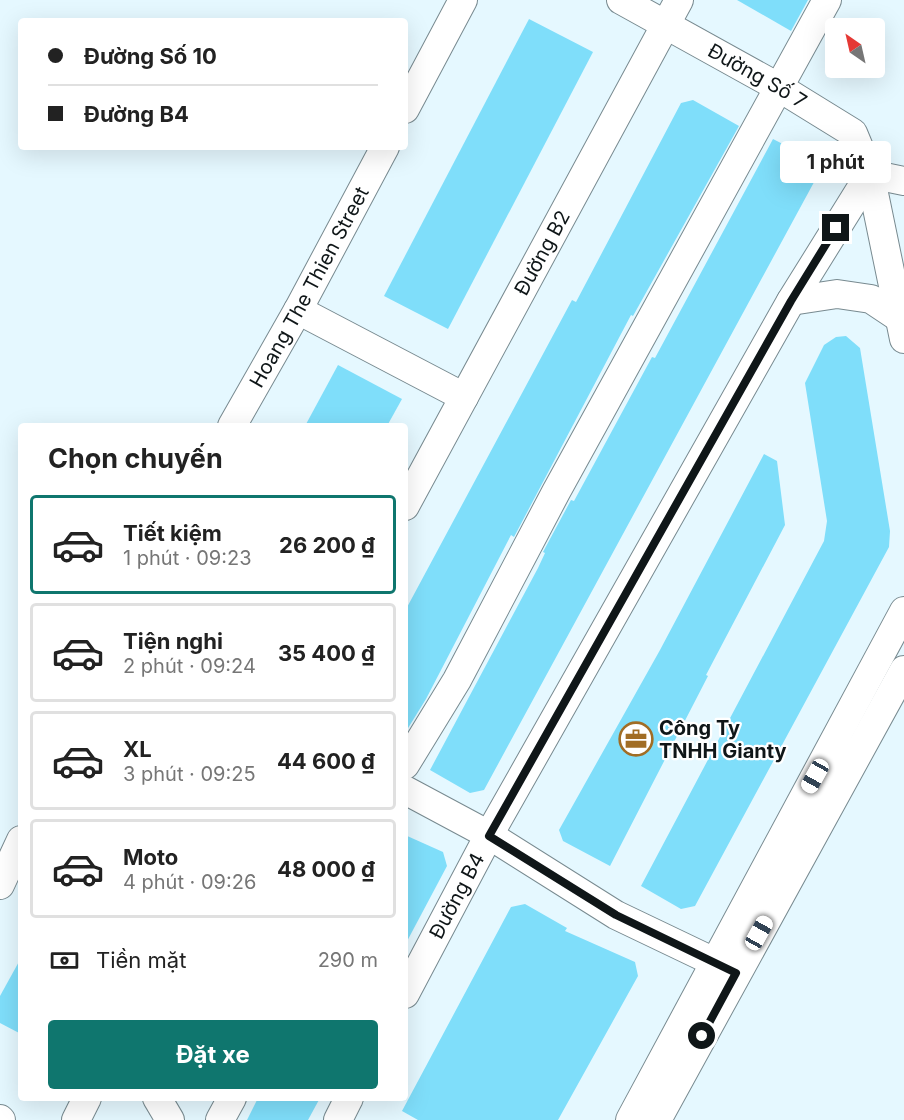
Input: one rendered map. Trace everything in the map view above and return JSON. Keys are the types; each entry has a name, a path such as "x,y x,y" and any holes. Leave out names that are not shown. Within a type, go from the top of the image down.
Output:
{"street":[{"path":"408,103 463,0"},
{"name":"Đường Số 7","path":"621,0 780,88 853,133 870,174"},
{"name":"Đường B2","path":"408,500 679,0"},
{"path":"408,760 457,680 556,492 827,0"},
{"name":"Hoang The Thien Street","path":"234,423 298,310 383,150"},
{"path":"902,329 870,174 904,181"},
{"name":"Đường B4","path":"408,988 489,836 791,301 870,174"},
{"path":"791,301 837,294 871,299 902,329"},
{"path":"298,310 464,397"},
{"path":"657,1120 726,968 904,611"},
{"path":"630,1120 726,968 904,670"},
{"path":"408,792 489,836 616,915 726,968"},
{"path":"0,885 18,846"},
{"path":"76,1120 86,1101"},
{"path":"159,1101 170,1120"},
{"path":"220,1120 230,1101"},
{"path":"338,1120 348,1101"}],"building":[{"path":"737,0 808,0 791,31"},
{"path":"529,19 593,52 448,329 384,296"},
{"path":"693,100 739,126 633,316 631,315 514,537 511,535 426,699 408,728 408,605 572,300 576,302 681,103"},
{"path":"773,139 814,160 819,173 484,790 470,793 430,770 538,568 545,553 543,552 571,500 574,501 652,357 655,358"},
{"path":"846,336 860,348 890,531 889,547 695,906 681,909 641,886 824,541 827,521 805,383 824,345 836,337"},
{"path":"338,365 402,399 389,423 307,423"},
{"path":"764,454 777,461 785,525 610,866 563,841 559,830 660,650"},
{"path":"408,836 443,852 447,866 408,939"},
{"path":"525,904 567,928 565,931 635,962 638,976 558,1120 418,1120 402,1111 511,907"},
{"path":"18,963 18,1032 0,1023 0,996"},
{"path":"256,1101 318,1101 308,1120 247,1120"}],"place":[{"name":"Công Ty TNHH Gianty","path":"636,739"}],"route":[{"path":"702,1036 736,973 616,915 489,836 791,301 836,228"}]}
